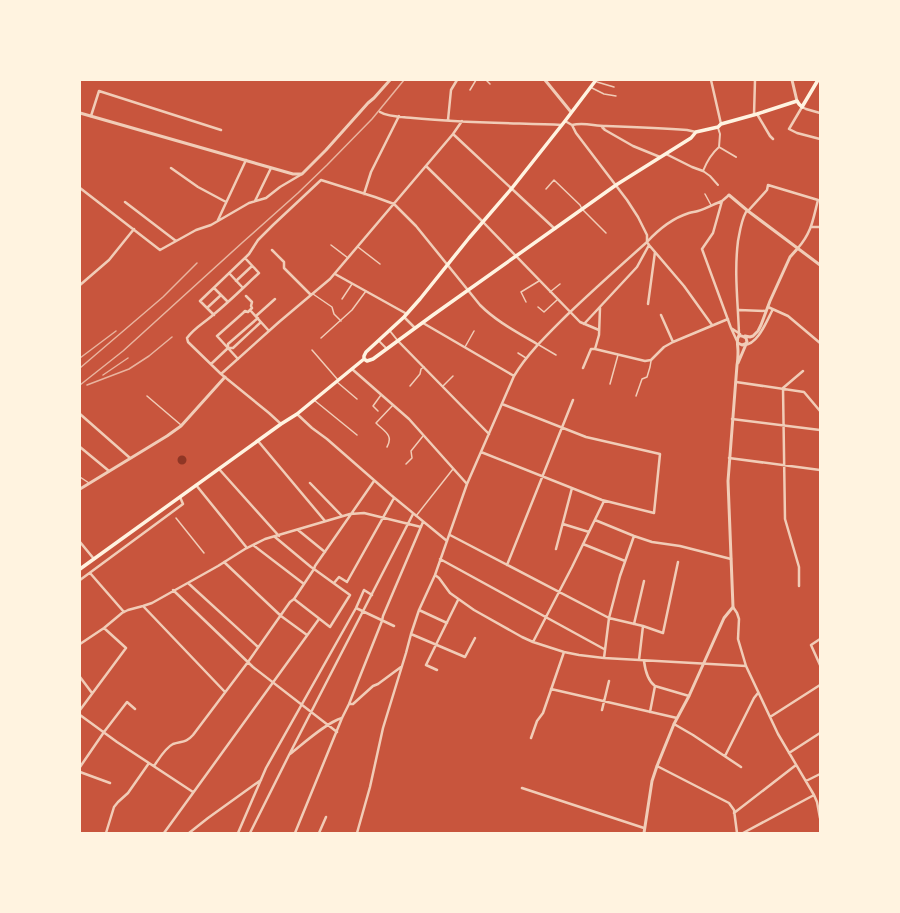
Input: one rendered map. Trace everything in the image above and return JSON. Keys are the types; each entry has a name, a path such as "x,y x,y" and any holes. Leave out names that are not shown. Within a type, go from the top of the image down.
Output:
{"main road":[{"path":"80,569 297,414 364,359 366,352 405,316 420,299 512,188 595,80"},
{"path":"364,359 370,360 398,341 616,185 692,138 696,132 797,101 802,107 818,80"}],"street":[{"path":"80,188 160,250 196,230 211,225 249,203 266,198 302,174 390,80"},
{"path":"448,120 451,90 457,80"},
{"path":"545,80 570,114"},
{"path":"703,171 707,161 719,147 720,125 711,80"},
{"path":"755,80 756,114 773,139"},
{"path":"792,80 797,101"},
{"path":"91,116 99,91 221,130"},
{"path":"368,103 372,106"},
{"path":"820,113 802,107 789,129 820,140"},
{"path":"380,112 425,119 561,126"},
{"path":"80,113 271,168 293,174 302,174"},
{"path":"364,194 371,172 399,116"},
{"path":"221,374 335,274 453,134 462,121"},
{"path":"565,121 572,125 576,133 627,200 648,235 648,244 684,286 712,325"},
{"path":"572,125 583,123 602,126 687,130 696,132"},
{"path":"602,126 605,130 633,146 660,157"},
{"path":"453,134 555,229"},
{"path":"719,147 736,157"},
{"path":"666,153 692,167 703,171 718,185"},
{"path":"217,221 246,160"},
{"path":"426,166 540,280 570,313 580,322 599,330"},
{"path":"171,168 198,187 226,202"},
{"path":"255,201 271,168"},
{"path":"214,315 200,301 249,254 263,235 321,180 394,204 416,226 480,305 491,316 537,344"},
{"path":"737,341 742,335 736,279 736,257 743,217 767,190 768,185 818,200 811,227 805,240 790,256 758,331 753,336 742,335"},
{"path":"584,324 637,267 653,235 682,216 698,212 722,201 729,195 820,265"},
{"path":"722,201 713,233 702,249 730,328 737,341 738,364 732,419 728,481 733,608 739,619 738,639 746,666 778,734 814,795 820,818"},
{"path":"125,202 176,241"},
{"path":"811,227 820,227"},
{"path":"80,285 109,260 134,229"},
{"path":"353,833 357,833 370,788 383,728 419,610 435,575 467,484 514,376 537,344 601,283 648,244"},
{"path":"272,250 284,262 284,268 312,295"},
{"path":"648,304 655,252"},
{"path":"245,258 259,273 187,338 188,342 210,364 281,424"},
{"path":"236,281 252,266"},
{"path":"228,273 243,288"},
{"path":"335,274 366,291 405,316 415,328"},
{"path":"214,288 228,302"},
{"path":"207,308 221,295"},
{"path":"246,296 252,302 252,308 250,310"},
{"path":"210,364 228,348 228,344 274,299"},
{"path":"595,349 599,335 600,308"},
{"path":"739,310 773,309 788,316 820,343"},
{"path":"737,341 745,344 751,344 755,341 773,309"},
{"path":"250,310 269,331"},
{"path":"238,360 217,336 243,312 248,312 250,310"},
{"path":"661,316 673,342"},
{"path":"583,368 591,349 645,362 651,360 664,347 673,342 728,319"},
{"path":"228,348 233,348 261,322"},
{"path":"422,323 514,376"},
{"path":"730,328 746,338 738,364"},
{"path":"389,331 489,434"},
{"path":"379,340 386,349"},
{"path":"352,369 409,419 467,484"},
{"path":"783,388 803,371"},
{"path":"80,489 182,426 225,377"},
{"path":"736,382 804,392 820,411"},
{"path":"783,388 785,519 799,567 799,586"},
{"path":"507,565 573,400"},
{"path":"481,452 604,501 654,513 660,454 586,437 502,404"},
{"path":"80,414 130,458"},
{"path":"297,414 447,542"},
{"path":"732,419 820,430"},
{"path":"258,441 325,521"},
{"path":"80,447 109,471"},
{"path":"729,458 820,470"},
{"path":"219,469 277,536 311,567 350,595 330,627 294,600"},
{"path":"154,766 167,748 173,744 190,739 212,711 290,602 294,600 315,566 374,481"},
{"path":"310,484 342,516"},
{"path":"196,485 247,548"},
{"path":"556,549 572,488"},
{"path":"80,580 183,504 180,497"},
{"path":"334,583 338,577 347,582 394,498"},
{"path":"533,642 604,501"},
{"path":"80,644 124,612 152,603 265,539 350,514 364,513 420,527"},
{"path":"250,833 408,524 415,515"},
{"path":"595,520 652,542 680,546 731,559"},
{"path":"295,833 349,704 383,616 423,522"},
{"path":"563,524 589,532"},
{"path":"298,530 325,552"},
{"path":"450,535 610,618 663,632 678,562"},
{"path":"604,658 604,649 610,618 620,576 634,536"},
{"path":"80,542 94,559"},
{"path":"583,544 625,561"},
{"path":"253,545 304,584"},
{"path":"440,559 604,649"},
{"path":"224,562 281,616 307,635"},
{"path":"90,573 124,612"},
{"path":"435,575 458,600 496,623 533,642 564,652 604,658 746,666"},
{"path":"634,624 644,580"},
{"path":"188,583 258,647"},
{"path":"173,590 253,667 337,732"},
{"path":"238,833 266,768 356,608 364,590 372,595"},
{"path":"437,670 426,665 458,600"},
{"path":"143,606 225,692"},
{"path":"356,608 394,626"},
{"path":"644,833 652,781 657,766 674,724 689,696 724,618 733,608"},
{"path":"419,610 447,623"},
{"path":"164,833 319,619"},
{"path":"639,660 642,626"},
{"path":"80,710 126,648 104,628"},
{"path":"411,634 465,657 475,638"},
{"path":"820,639 811,645 820,665"},
{"path":"531,738 537,722 543,713 564,652"},
{"path":"644,661 645,670 651,683 655,686 689,696"},
{"path":"349,704 353,704 373,686 402,667"},
{"path":"80,677 92,693"},
{"path":"602,710 609,681"},
{"path":"770,717 820,685"},
{"path":"650,712 655,686"},
{"path":"551,689 677,718"},
{"path":"725,756 754,698 758,693"},
{"path":"80,768 126,702 134,708"},
{"path":"80,715 193,792"},
{"path":"289,755 328,724 342,718"},
{"path":"674,724 741,767"},
{"path":"789,753 820,733"},
{"path":"106,833 114,807 128,794 149,763"},
{"path":"734,814 796,765"},
{"path":"657,766 729,803 734,810 737,833"},
{"path":"80,772 110,782"},
{"path":"806,781 820,774"},
{"path":"189,833 262,780"},
{"path":"522,788 644,828"},
{"path":"743,833 814,795"},
{"path":"319,833 326,817"}],"lane":[{"path":"470,90 476,80"},
{"path":"486,80 490,84"},
{"path":"595,80 614,87"},
{"path":"589,87 604,94 616,96"},
{"path":"546,189 554,180 606,233"},
{"path":"705,194 711,205"},
{"path":"331,245 348,258"},
{"path":"358,247 380,264"},
{"path":"526,302 521,292 540,280"},
{"path":"342,299 352,284"},
{"path":"550,292 560,284"},
{"path":"321,338 352,310 366,291"},
{"path":"312,295 332,307 334,314 341,321"},
{"path":"538,307 544,312 558,300"},
{"path":"465,347 474,332"},
{"path":"537,344 556,355"},
{"path":"312,350 337,381 357,399"},
{"path":"518,354 526,358"},
{"path":"610,384 618,355"},
{"path":"636,396 642,379 647,377 651,360"},
{"path":"410,386 420,374 421,369 424,367"},
{"path":"443,386 453,376"},
{"path":"378,411 373,406 381,395"},
{"path":"147,396 182,426"},
{"path":"314,400 357,434"},
{"path":"387,447 390,442 389,436 376,423 393,405"},
{"path":"406,464 412,458 411,451 423,436"},
{"path":"415,515 453,469"},
{"path":"80,477 89,483"},
{"path":"176,518 204,553"}],"shaded area":[{"path":"182,455 187,460 182,465 177,460"}],"railway":[{"path":"80,385 123,351 298,193 372,119 404,80"},
{"path":"80,368 163,297 197,263"},
{"path":"80,358 116,331"},
{"path":"87,385 129,369 149,356 172,337"},
{"path":"103,375 128,358"}]}
